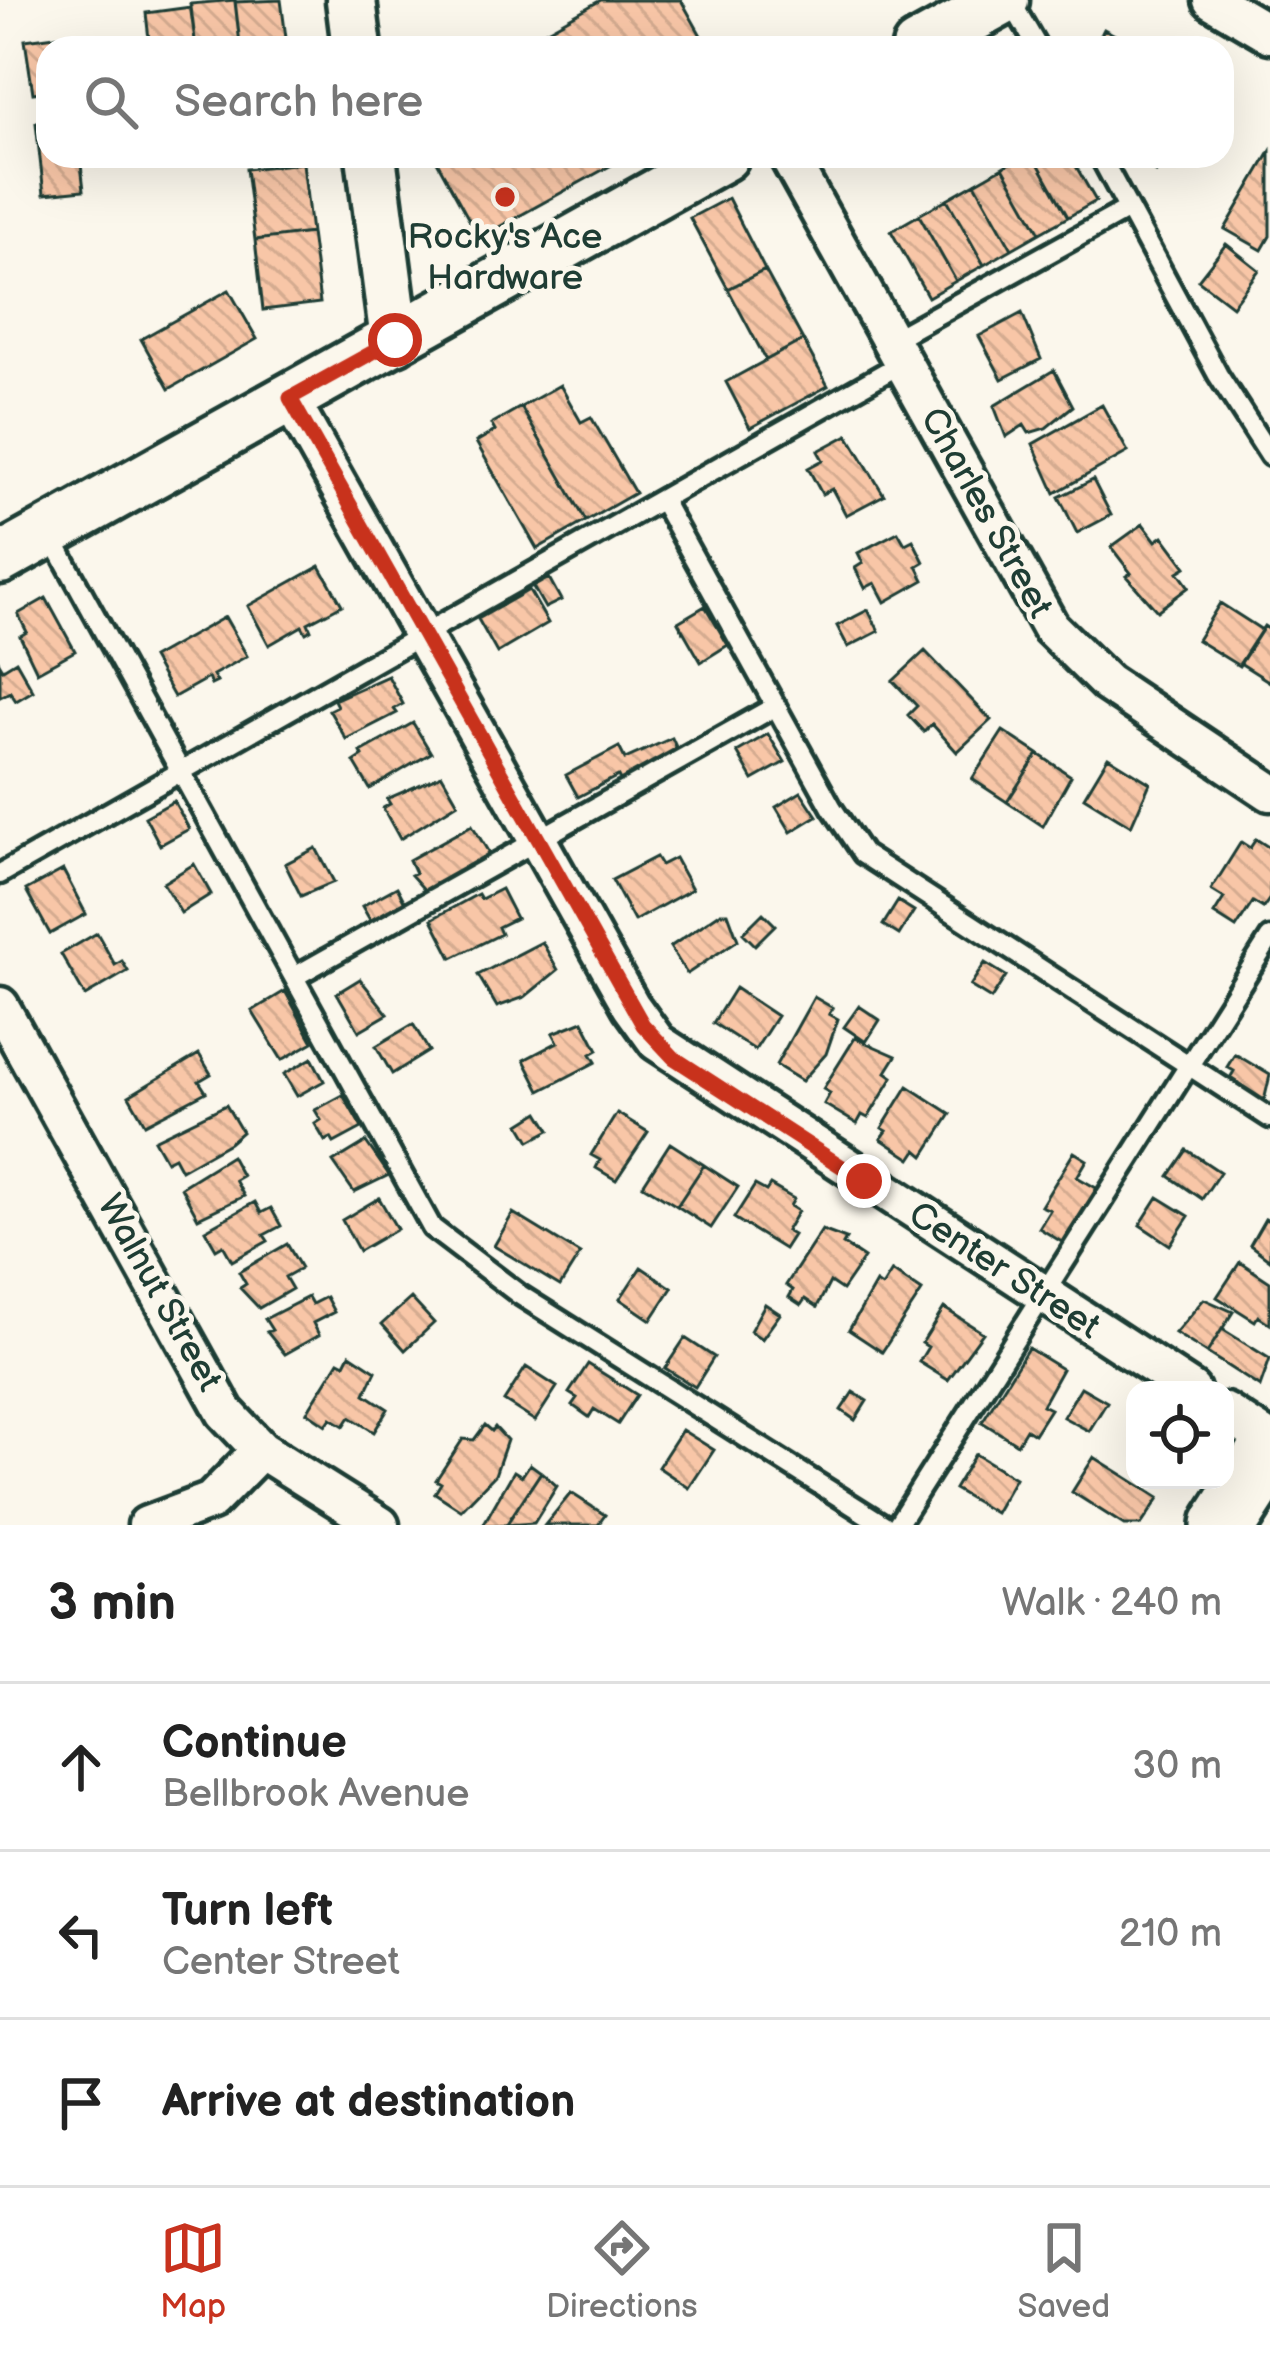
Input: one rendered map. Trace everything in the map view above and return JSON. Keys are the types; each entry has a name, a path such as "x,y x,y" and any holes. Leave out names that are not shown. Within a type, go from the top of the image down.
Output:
{"highway":[{"path":"1224,1525 1270,1453"}],"street":[{"path":"351,0 356,36"},
{"path":"940,36 1007,0"},
{"path":"1212,0 1270,34"},
{"path":"373,168 395,340"},
{"path":"0,559 703,168"},
{"name":"Charles Street","path":"795,168 1036,606 1069,650 1106,683 1270,792"},
{"name":"Center Street","path":"290,398 631,1006 674,1058 1177,1381"},
{"name":"Walnut Street","path":"0,1006 225,1412 261,1450 380,1525"},
{"path":"1234,1418 1270,1441"},
{"path":"148,1525 221,1494 261,1450"}],"lane":[{"path":"1007,0 1030,36"},
{"path":"1106,168 1227,392 1270,456"},
{"path":"0,874 421,631 663,502 1128,209"},
{"path":"663,502 850,838 879,869 1270,1118"},
{"path":"49,532 432,1228 520,1295 884,1525"},
{"path":"294,977 776,706"},
{"path":"898,1525 1270,938"}],"building":[{"path":"235,0 239,36 194,36 190,4"},
{"path":"281,0 286,36 239,36 235,2"},
{"path":"601,0 681,0 701,36 536,36"},
{"path":"191,7 195,36 149,36 146,13"},
{"path":"36,39 36,93 33,93 25,40"},
{"path":"1270,152 1270,236 1262,250 1225,229"},
{"path":"41,168 81,168 84,190 44,194"},
{"path":"304,168 311,233 255,240 246,169"},
{"name":"Rocky's Ace Hardware","path":"441,168 606,168 479,238"},
{"path":"1004,168 1041,168 1068,217 1040,233"},
{"path":"1004,168 1040,233 1012,249 975,183"},
{"path":"1041,168 1077,168 1096,201 1068,217"},
{"path":"975,183 1012,249 984,265 947,199"},
{"path":"728,198 765,270 728,289 690,218"},
{"path":"947,199 984,265 956,281 919,215"},
{"path":"919,215 956,281 928,297 891,231"},
{"path":"311,233 320,303 263,310 255,240"},
{"path":"1226,244 1259,270 1232,306 1198,280"},
{"path":"765,270 803,340 766,360 728,289"},
{"path":"229,290 257,339 169,389 141,339"},
{"path":"1022,313 1041,359 1002,379 979,336"},
{"path":"803,340 828,386 750,428 726,382"},
{"path":"1054,370 1073,406 1046,428 1029,433 1024,425 1006,437 994,406"},
{"path":"560,385 581,422 591,417 635,493 586,521 521,407"},
{"path":"1102,405 1128,452 1055,493 1033,444"},
{"path":"521,407 586,521 537,549 476,442 495,431 491,424"},
{"path":"848,435 884,495 846,515 832,489 822,494 808,468 823,460 818,451"},
{"path":"1093,480 1111,515 1077,533 1059,497"},
{"path":"1143,524 1156,541 1163,536 1186,567 1178,572 1189,587 1157,611 1126,576 1131,573 1111,547"},
{"path":"898,532 905,544 913,540 924,562 917,566 924,580 885,602 875,583 865,588 855,568 863,563 858,553"},
{"path":"320,566 342,605 308,623 311,630 306,633 302,626 269,645 248,606"},
{"path":"549,578 561,600 545,608 533,587"},
{"path":"529,590 548,623 497,653 478,619"},
{"path":"46,598 75,651 37,672 20,636 27,632 18,614"},
{"path":"1220,603 1262,630 1239,666 1197,640"},
{"path":"705,606 728,645 701,662 678,622"},
{"path":"868,610 879,631 848,647 837,626"},
{"path":"225,617 247,656 213,675 217,682 211,685 208,678 174,697 152,658"},
{"path":"1264,626 1270,630 1270,682 1240,663"},
{"path":"925,651 991,720 957,752 932,724 924,732 908,715 917,706 893,681"},
{"path":"16,661 33,691 16,701 10,692 0,697 0,664 3,669"},
{"path":"388,676 403,704 394,709 397,713 346,739 329,710 337,706 334,700"},
{"path":"413,723 431,753 370,789 354,762 363,756 361,752"},
{"path":"1003,731 1038,754 1007,802 972,779"},
{"path":"768,734 785,762 753,780 737,752"},
{"path":"672,738 677,749 664,756 668,765 624,788 618,776 578,797 566,775 619,747 625,759"},
{"path":"1038,754 1071,776 1043,826 1007,802"},
{"path":"1108,757 1150,783 1131,826 1084,797"},
{"path":"442,775 458,803 400,839 383,808 390,804 387,799"},
{"path":"801,792 817,816 791,832 776,807"},
{"path":"174,801 189,829 160,845 145,817"},
{"path":"472,825 489,853 468,870 440,882 443,887 429,895 411,875 415,873 409,860"},
{"path":"1256,839 1270,848 1270,898 1263,908 1253,902 1236,928 1214,914 1224,898 1211,890 1241,842 1250,848"},
{"path":"316,848 334,882 301,896 285,864"},
{"path":"656,857 661,865 675,858 692,889 634,921 612,880"},
{"path":"194,864 211,894 181,913 163,883"},
{"path":"63,870 86,914 50,934 26,890"},
{"path":"397,887 408,908 374,927 362,906"},
{"path":"501,889 516,918 498,927 501,934 452,958 432,919 478,894 481,899"},
{"path":"898,901 914,911 899,935 883,925"},
{"path":"720,913 728,913 738,940 687,974 670,947"},
{"path":"763,913 775,925 755,945 743,933"},
{"path":"97,933 115,965 122,961 128,971 85,996 61,954"},
{"path":"542,942 558,970 525,997 497,1007 478,975"},
{"path":"985,963 1006,976 991,999 970,986"},
{"path":"360,979 388,1014 359,1031 337,993"},
{"path":"735,988 777,1016 755,1050 713,1023"},
{"path":"285,991 313,1042 282,1060 252,1011"},
{"path":"814,997 833,1008 829,1014 838,1019 826,1054 802,1081 776,1065"},
{"path":"859,1006 880,1020 866,1042 844,1027"},
{"path":"583,1021 598,1050 591,1054 596,1062 540,1091 524,1060 558,1042 553,1033"},
{"path":"413,1024 429,1051 392,1074 376,1046"},
{"path":"855,1038 896,1056 886,1072 893,1077 868,1118 862,1115 857,1124 824,1104 830,1093 823,1089"},
{"path":"199,1054 211,1074 199,1081 206,1092 145,1124 129,1096"},
{"path":"1235,1054 1270,1075 1264,1101 1229,1080 1234,1071 1227,1067"},
{"path":"312,1058 324,1081 297,1096 284,1074"},
{"path":"908,1086 951,1114 924,1156 917,1150 911,1159 881,1139 887,1131 882,1128"},
{"path":"343,1095 362,1128 334,1143 331,1138 325,1141 315,1124 321,1120 315,1110"},
{"path":"226,1105 242,1132 181,1170 174,1157 166,1161 154,1140"},
{"path":"539,1112 550,1130 530,1141 520,1124"},
{"path":"617,1113 648,1132 616,1180 596,1168 600,1160 591,1155"},
{"path":"366,1142 389,1175 354,1192 333,1162"},
{"path":"670,1143 704,1165 677,1206 643,1185"},
{"path":"1187,1150 1220,1172 1202,1199 1169,1176"},
{"path":"1074,1152 1087,1160 1077,1177 1098,1189 1065,1244 1039,1228 1050,1210 1041,1206"},
{"path":"231,1156 242,1176 235,1180 244,1196 198,1218 181,1187"},
{"path":"704,1165 738,1187 711,1228 677,1206"},
{"path":"755,1185 766,1191 770,1185 794,1199 790,1206 798,1211 786,1231 793,1235 784,1249 734,1218"},
{"path":"1158,1197 1189,1216 1170,1245 1140,1225"},
{"path":"379,1198 397,1229 359,1251 342,1220"},
{"path":"255,1202 261,1213 271,1208 281,1226 264,1235 268,1241 232,1261 223,1245 216,1249 205,1230"},
{"path":"513,1213 580,1254 560,1286 494,1246"},
{"path":"1265,1219 1270,1221 1270,1260 1250,1245"},
{"path":"822,1230 846,1239 843,1244 864,1258 842,1290 830,1282 817,1307 805,1299 801,1305 789,1297 793,1290 786,1285"},
{"path":"287,1244 301,1268 285,1277 292,1289 259,1308 240,1288 246,1284 239,1272"},
{"path":"1240,1262 1270,1282 1270,1324 1258,1316 1255,1321 1217,1297"},
{"path":"641,1267 672,1288 651,1320 620,1299"},
{"path":"892,1271 922,1291 882,1352 849,1330 876,1283 882,1287"},
{"path":"308,1297 312,1304 326,1297 334,1312 313,1323 319,1335 285,1354 267,1332 272,1330 265,1319"},
{"path":"411,1298 434,1323 405,1350 382,1324"},
{"path":"1204,1299 1233,1312 1207,1353 1175,1333"},
{"path":"765,1304 780,1314 762,1339 750,1331"},
{"path":"944,1308 983,1333 948,1380 919,1362 928,1347 922,1343"},
{"path":"1222,1329 1270,1359 1260,1387 1207,1353"},
{"path":"685,1338 714,1357 695,1387 665,1368"},
{"path":"1028,1348 1062,1369 1042,1405 1050,1409 1034,1434 1026,1429 1017,1444 982,1422"},
{"path":"350,1354 376,1371 365,1394 388,1409 374,1432 350,1417 344,1426 331,1418 326,1425 307,1412 339,1361 345,1364"},
{"path":"588,1364 637,1395 618,1424 594,1409 589,1417 572,1405 577,1398 569,1393"},
{"path":"526,1367 557,1387 535,1421 504,1401"},
{"path":"1081,1387 1107,1402 1089,1431 1063,1417"},
{"path":"853,1392 867,1401 855,1420 841,1410"},
{"path":"485,1425 492,1431 495,1427 507,1440 495,1475 461,1510 435,1493 441,1483 436,1480 463,1439 474,1440"},
{"path":"682,1430 714,1450 689,1488 658,1467"},
{"path":"975,1454 1015,1478 995,1513 954,1489"},
{"path":"1094,1457 1126,1477 1126,1489 1145,1489 1159,1498 1141,1525 1124,1525 1072,1492"},
{"path":"530,1464 541,1472 506,1525 483,1525 514,1471 522,1476"},
{"path":"541,1472 557,1486 534,1523 506,1525"},
{"path":"571,1493 605,1515 598,1525 545,1525"}],"place":[{"name":"Rocky's Ace Hardware","path":"505,197"}],"route":[{"path":"395,340 290,398 643,1025 674,1058 864,1181"}]}
